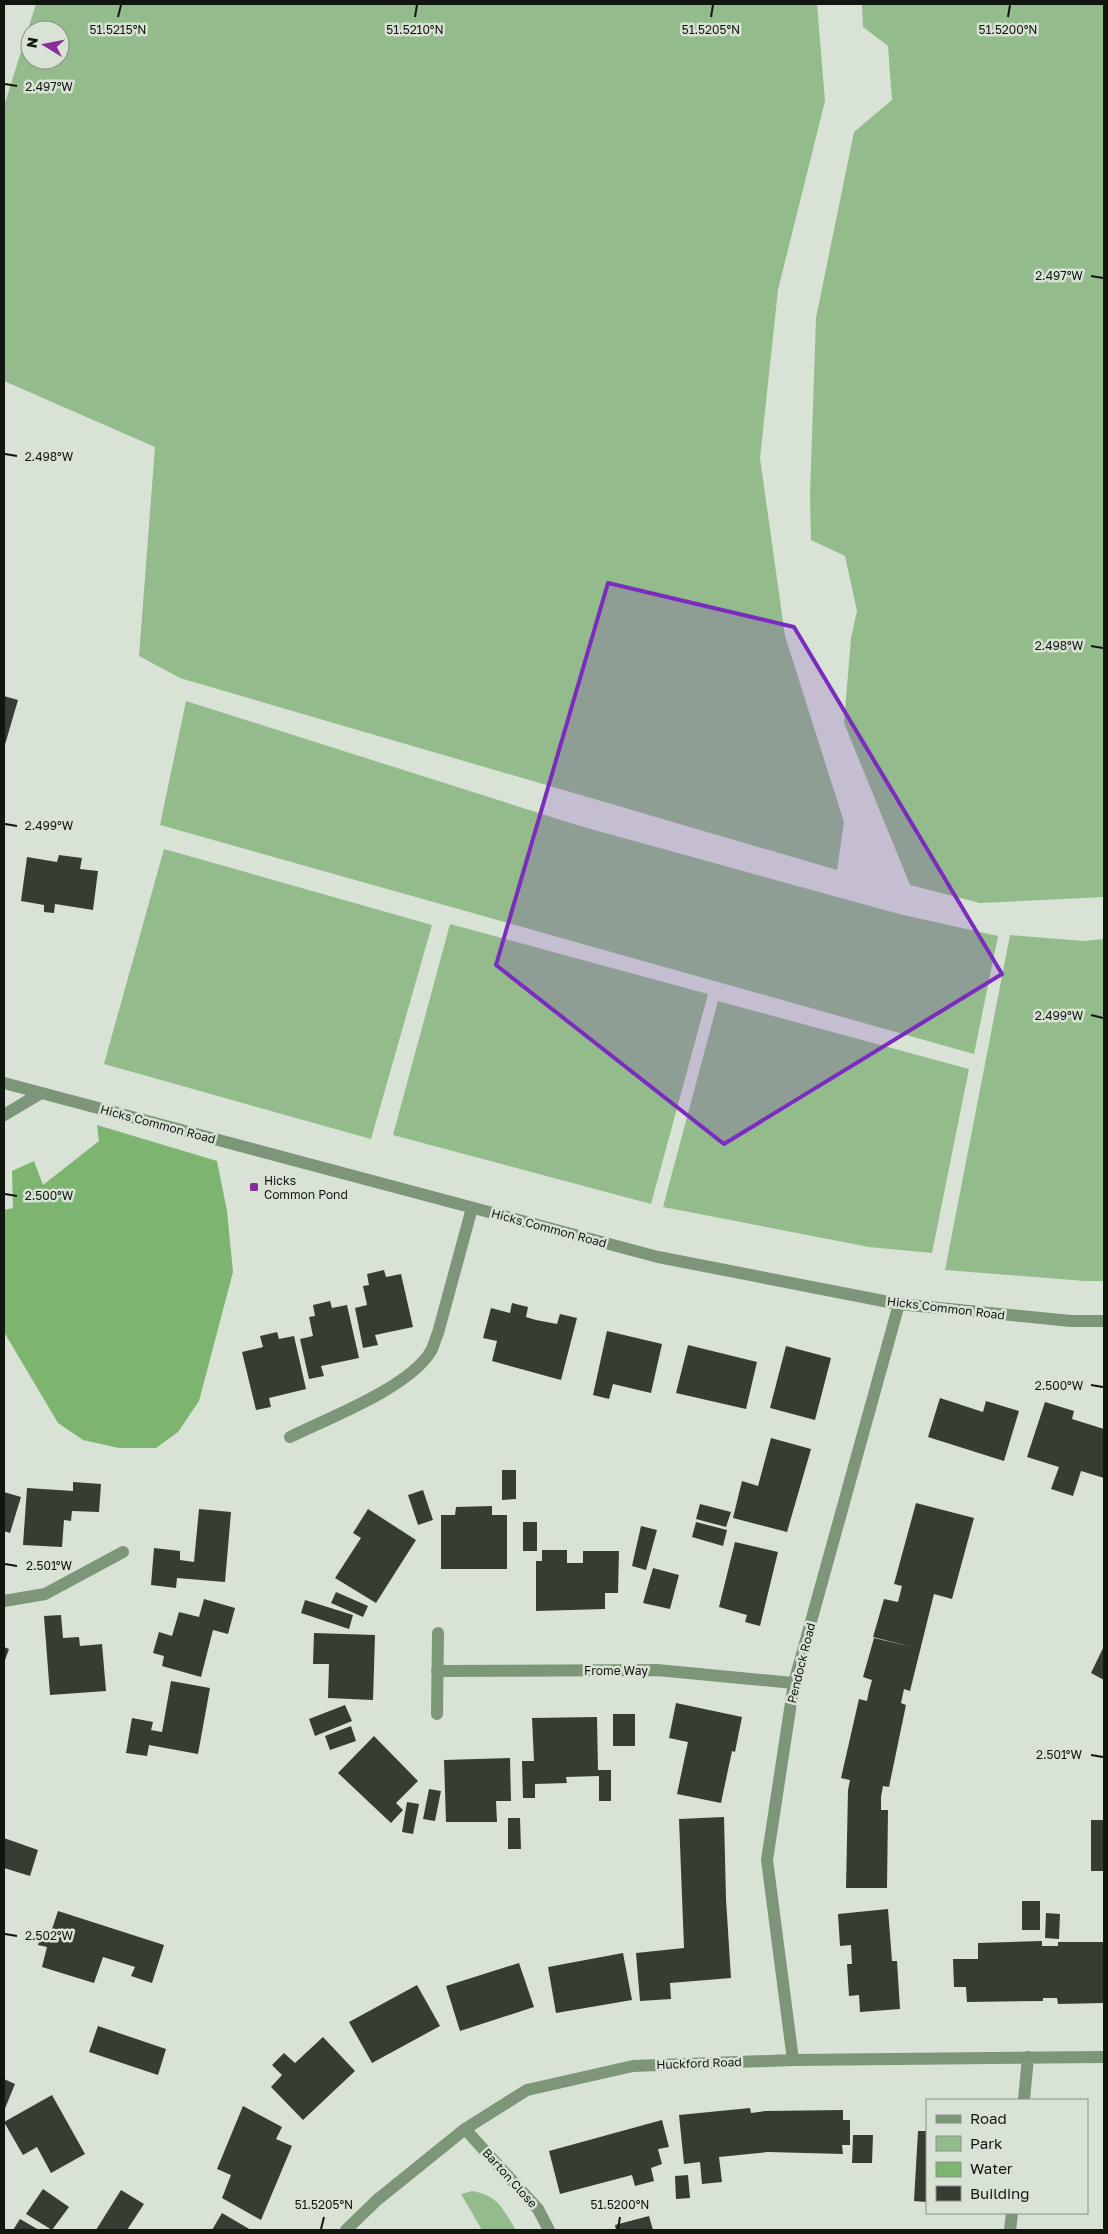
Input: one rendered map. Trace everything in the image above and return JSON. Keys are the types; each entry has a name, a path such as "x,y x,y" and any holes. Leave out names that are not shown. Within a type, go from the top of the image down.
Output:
{"street":[{"name":"Hicks Common Road","path":"4,1083 658,1257 899,1304 1071,1321 1104,1321"},
{"path":"4,1115 41,1093"},
{"path":"290,1437 390,1387 418,1366 430,1352 438,1333 472,1208"},
{"name":"Pendock Road","path":"793,2060 767,1860 794,1683 899,1304"},
{"path":"4,1601 45,1594 123,1552"},
{"path":"437,1714 438,1633"},
{"name":"Frome Way","path":"438,1671 657,1670 794,1683"},
{"path":"1024,2099 1028,2057"},
{"name":"Huckford Road","path":"346,2230 377,2200 465,2129 527,2090 633,2066 793,2060 1104,2057"},
{"name":"Barton Close","path":"465,2129 538,2209 549,2230"},
{"path":"1010,2230 1012,2214"}],"highlighted area":[{"path":"608,583 794,627 1002,974 724,1144 496,965"}],"green space":[{"path":"36,4 817,4 825,101 778,290 760,458 785,636 844,822 837,870 180,678 139,656 155,447 4,381 4,106 20,55 20,70 70,70 70,20 31,20"},
{"path":"862,4 1104,4 1104,897 980,903 910,885 844,723 851,638 857,611 845,556 811,540 810,494 816,318 854,132 892,100 888,46 863,27"},
{"path":"186,701 580,826 899,914 998,936 974,1054 160,825"},
{"path":"164,849 432,925 371,1139 104,1064"},
{"path":"450,924 708,994 651,1204 393,1135"},
{"path":"1010,935 1084,941 1104,939 1104,1281 945,1270"},
{"path":"718,1001 969,1069 932,1253 869,1247 663,1207"},
{"path":"472,2191 488,2196 499,2204 516,2230 482,2230 461,2194"}],"water":[{"path":"97,1125 217,1161 227,1211 233,1272 199,1401 178,1432 156,1448 119,1448 83,1440 58,1423 4,1332 4,1210 13,1208 12,1171 34,1161 43,1185 99,1141"}],"building":[{"path":"4,696 18,700 4,748"},
{"path":"59,855 82,858 80,869 98,871 93,910 55,904 54,913 44,912 44,905 21,901 27,857 57,862"},
{"path":"384,1270 386,1277 401,1274 413,1327 375,1335 378,1345 363,1348 355,1308 367,1305 363,1286 369,1285 367,1274"},
{"path":"330,1301 332,1308 347,1305 359,1358 321,1366 324,1376 309,1379 300,1339 313,1336 309,1317 315,1316 313,1305"},
{"path":"512,1303 528,1307 526,1317 536,1320 557,1324 560,1314 577,1318 561,1380 492,1361 497,1341 483,1338 491,1308 510,1313"},
{"path":"607,1331 662,1344 651,1393 613,1384 609,1399 593,1395"},
{"path":"277,1332 279,1339 294,1336 306,1389 269,1398 271,1407 256,1410 242,1352 263,1347 260,1336"},
{"path":"688,1345 757,1362 746,1409 676,1393"},
{"path":"786,1346 831,1358 815,1420 770,1408"},
{"path":"940,1398 983,1412 986,1401 1019,1411 1004,1461 928,1437"},
{"path":"1045,1402 1074,1411 1072,1419 1104,1429 1104,1478 1081,1471 1073,1496 1051,1489 1059,1467 1027,1457"},
{"path":"771,1438 811,1449 787,1532 733,1518 742,1481 758,1486"},
{"path":"502,1470 516,1470 516,1499 502,1500"},
{"path":"73,1482 101,1484 99,1512 72,1511 71,1521 64,1520 62,1547 23,1545 27,1488 73,1491"},
{"path":"423,1490 433,1520 418,1525 408,1495"},
{"path":"4,1492 21,1497 10,1533 4,1531"},
{"path":"916,1503 974,1518 952,1599 934,1594 910,1691 904,1689 901,1703 906,1705 889,1787 883,1786 881,1797 881,1810 888,1810 887,1888 846,1888 848,1790 850,1780 841,1778 859,1699 867,1701 872,1680 863,1677 874,1638 912,1647 873,1637 884,1599 898,1602 902,1586 894,1584"},
{"path":"700,1504 731,1512 726,1527 696,1519"},
{"path":"492,1506 492,1515 507,1515 507,1569 441,1569 441,1515 455,1515 456,1507"},
{"path":"199,1509 231,1512 225,1582 177,1578 176,1588 151,1585 154,1548 180,1551 180,1560 194,1562"},
{"path":"368,1509 416,1540 376,1603 335,1578 361,1538 353,1533"},
{"path":"523,1522 537,1522 537,1551 523,1551"},
{"path":"696,1522 727,1530 723,1546 692,1537"},
{"path":"641,1526 657,1530 646,1570 632,1566"},
{"path":"735,1542 778,1552 760,1626 745,1622 747,1615 719,1607"},
{"path":"542,1550 567,1550 567,1563 583,1563 583,1551 619,1551 618,1593 605,1593 605,1609 536,1611 536,1561 542,1561"},
{"path":"653,1568 679,1575 670,1609 643,1603"},
{"path":"336,1592 368,1606 363,1617 331,1603"},
{"path":"204,1599 235,1608 228,1634 213,1630 201,1677 162,1666 164,1656 153,1653 159,1632 172,1636 179,1612 199,1617"},
{"path":"305,1600 353,1615 349,1629 301,1613"},
{"path":"61,1615 63,1638 79,1637 80,1646 102,1644 106,1691 50,1695 44,1616"},
{"path":"314,1633 375,1635 373,1700 328,1698 329,1664 313,1664"},
{"path":"1104,1646 1104,1680 1091,1673"},
{"path":"4,1647 9,1649 4,1663"},
{"path":"171,1681 210,1688 198,1754 149,1745 147,1756 126,1753 132,1718 153,1722 151,1730 162,1732"},
{"path":"676,1703 742,1717 735,1752 732,1751 721,1803 677,1794 688,1742 669,1738"},
{"path":"345,1705 352,1721 315,1736 309,1719"},
{"path":"613,1714 635,1714 635,1746 613,1746"},
{"path":"597,1717 598,1770 611,1770 611,1801 599,1801 599,1776 566,1777 567,1783 535,1784 535,1798 523,1798 522,1761 534,1761 532,1718"},
{"path":"351,1726 356,1741 330,1750 325,1736"},
{"path":"374,1736 418,1781 396,1803 403,1810 391,1823 338,1773"},
{"path":"510,1758 511,1801 496,1801 497,1822 446,1822 444,1760"},
{"path":"429,1789 441,1791 435,1821 423,1819"},
{"path":"407,1802 419,1804 413,1834 402,1832"},
{"path":"724,1817 726,1899 731,1978 670,1983 671,1999 640,2001 636,1953 684,1948 679,1819"},
{"path":"508,1818 520,1818 521,1849 508,1849"},
{"path":"1091,1820 1104,1820 1104,1871 1091,1871"},
{"path":"4,1838 38,1850 30,1876 4,1868"},
{"path":"1022,1901 1040,1901 1040,1930 1022,1930"},
{"path":"888,1909 892,1961 897,1961 900,2009 860,2012 859,1995 849,1996 847,1964 852,1964 851,1945 840,1946 838,1914"},
{"path":"58,1911 164,1945 152,1983 131,1976 135,1967 103,1957 94,1983 42,1967 47,1947 38,1945 43,1929 51,1932"},
{"path":"1046,1913 1060,1914 1059,1939 1045,1938"},
{"path":"1042,1941 1042,1946 1058,1946 1058,1942 1104,1942 1104,2003 1058,2004 1057,1998 1043,1998 1043,2001 967,2002 966,1987 954,1987 953,1959 978,1959 978,1943"},
{"path":"623,1953 632,2000 556,2013 548,1967"},
{"path":"519,1963 534,2007 460,2031 446,1986"},
{"path":"417,1985 440,2026 372,2063 349,2022"},
{"path":"98,2026 166,2049 158,2075 89,2052"},
{"path":"323,2037 355,2071 303,2120 271,2087 282,2075 272,2065 284,2053 295,2063"},
{"path":"4,2079 15,2084 4,2111"},
{"path":"52,2095 85,2154 51,2173 37,2147 23,2155 4,2122"},
{"path":"243,2106 282,2127 276,2139 292,2146 261,2220 222,2198 231,2175 217,2169"},
{"path":"750,2108 751,2113 765,2111 843,2110 843,2120 850,2120 850,2145 842,2145 843,2154 768,2152 719,2157 722,2182 702,2184 700,2162 684,2164 679,2115"},
{"path":"662,2120 669,2147 658,2149 662,2164 651,2168 654,2181 635,2186 632,2175 560,2194 549,2151"},
{"path":"918,2131 926,2131 926,2202 914,2201"},
{"path":"853,2135 873,2135 872,2163 852,2163"},
{"path":"688,2175 690,2198 676,2199 675,2176"},
{"path":"43,2189 69,2207 52,2230 26,2214"},
{"path":"121,2190 144,2204 127,2230 96,2230"},
{"path":"222,2213 251,2230 212,2230"},
{"path":"649,2216 653,2230 616,2230 615,2225"},
{"path":"20,2219 39,2230 13,2230"}],"place":[{"name":"Hicks Common Pond","path":"254,1187"}]}
